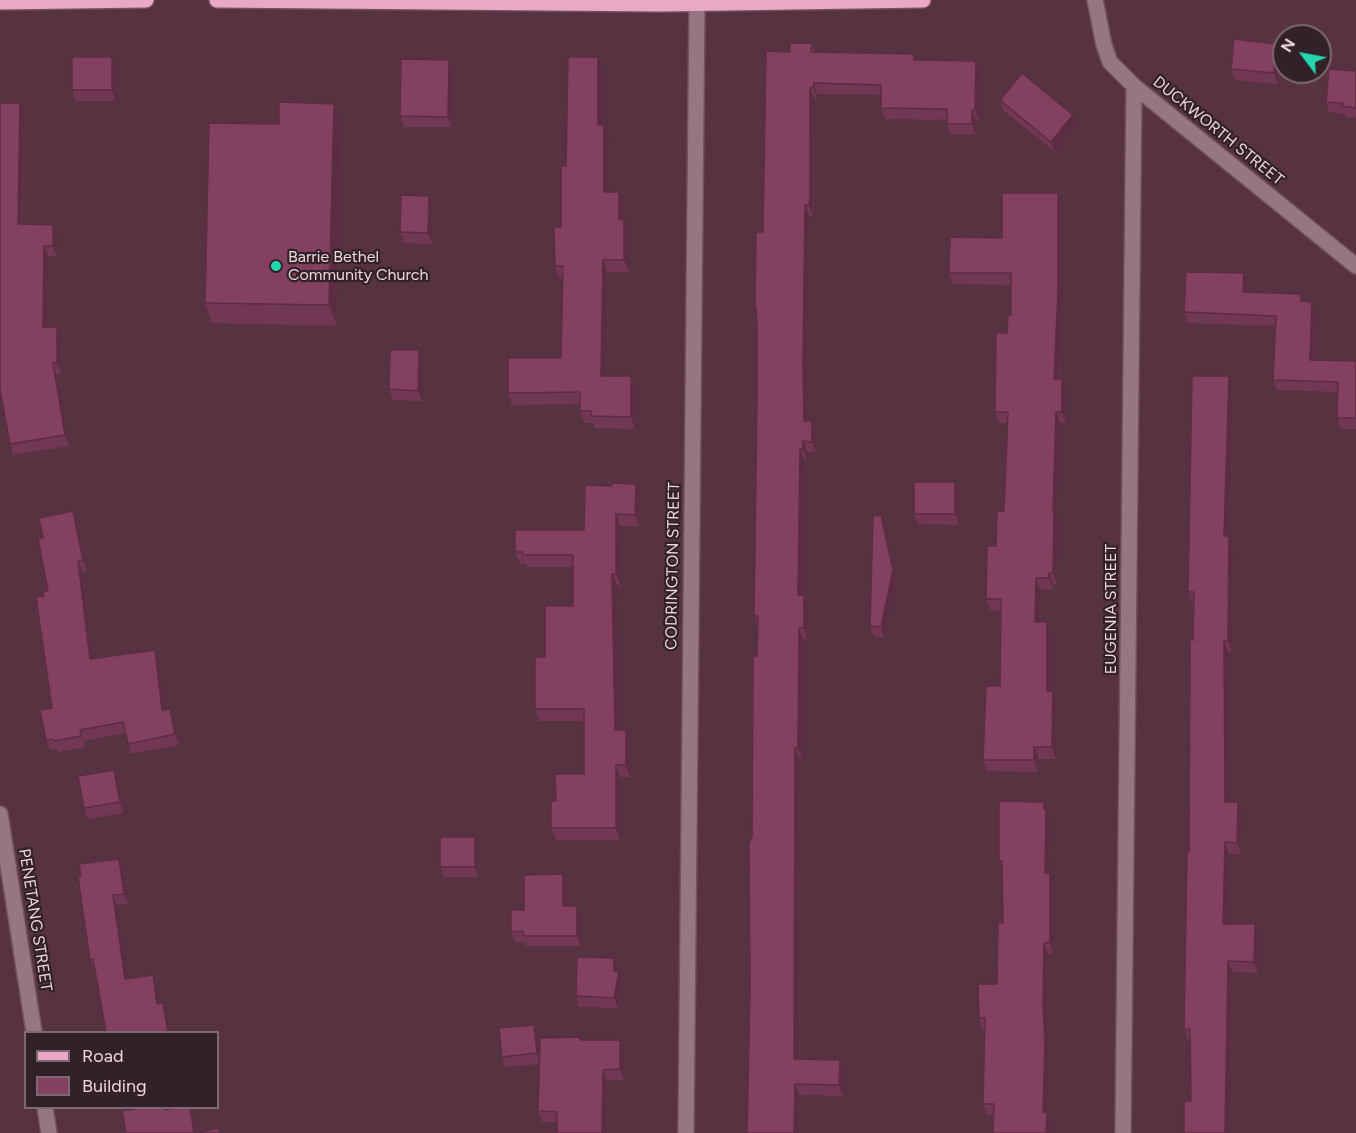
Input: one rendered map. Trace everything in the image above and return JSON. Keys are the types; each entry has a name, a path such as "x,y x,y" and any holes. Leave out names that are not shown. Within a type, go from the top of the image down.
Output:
{"main road":[{"path":"0,2 146,0"},
{"path":"217,0 697,2 922,0"}],"street":[{"name":"DUCKWORTH STREET","path":"1095,0 1104,45 1110,62 1134,86 1356,266"},
{"name":"CODRINGTON STREET","path":"686,1133 697,2"},
{"name":"EUGENIA STREET","path":"1123,1133 1134,86"},
{"name":"PENETANG STREET","path":"0,814 34,1031"},
{"path":"45,1109 49,1133"}],"building":[{"path":"1234,39 1272,43 1272,73 1231,69"},
{"path":"790,43 812,43 811,52 914,54 914,60 976,61 975,110 972,110 972,124 947,124 947,109 881,108 881,85 814,83 813,88 810,88 810,199 809,205 805,205 803,365 804,421 812,421 812,442 803,441 803,449 800,449 798,595 804,595 804,628 799,628 798,748 795,748 794,1059 840,1060 839,1085 795,1084 794,1133 747,1133 750,988 749,843 752,837 753,662 754,656 757,656 758,616 754,616 757,396 756,232 763,232 766,51 790,52"},
{"path":"72,57 112,57 112,90 72,90"},
{"path":"568,57 598,57 598,125 604,125 604,192 619,192 619,219 624,220 624,260 603,260 601,376 631,376 631,417 591,416 591,411 580,411 580,392 508,393 508,358 561,358 563,266 555,266 554,227 561,227 561,166 566,166"},
{"path":"401,59 449,60 448,117 400,116"},
{"path":"1332,69 1356,71 1356,108 1342,106 1343,103 1326,102 1328,84 1332,84"},
{"path":"1022,73 1073,115 1051,142 1000,100"},
{"name":"Barrie Bethel Community Church","path":"279,102 334,104 329,305 205,303 209,123 279,124"},
{"path":"0,103 20,103 18,224 53,225 53,246 44,246 43,327 57,327 57,363 53,363 65,435 10,444 0,390"},
{"path":"1002,193 1058,193 1058,291 1054,379 1062,379 1062,412 1056,412 1053,573 1049,573 1049,578 1036,578 1035,622 1047,622 1047,691 1053,691 1052,747 1034,747 1034,760 983,760 986,686 1000,686 1001,599 986,599 987,546 996,546 997,511 1004,511 1008,412 995,412 996,333 1007,333 1008,315 1011,315 1011,273 949,273 950,237 1002,238"},
{"path":"401,195 429,196 428,233 400,232"},
{"path":"1186,272 1244,273 1243,292 1301,294 1301,301 1312,302 1310,360 1356,361 1356,418 1337,418 1338,382 1273,380 1276,316 1184,312"},
{"path":"390,350 419,350 418,391 389,389"},
{"path":"1192,376 1229,376 1224,536 1229,536 1228,641 1224,641 1225,802 1238,802 1237,843 1225,842 1223,924 1255,924 1254,962 1228,961 1225,1133 1184,1133 1184,1101 1191,1101 1190,1029 1184,1029 1187,852 1189,852 1190,640 1193,640 1194,592 1188,592"},
{"path":"914,482 955,482 955,514 914,514"},
{"path":"612,483 636,484 635,515 616,514 616,574 612,574 615,730 626,730 626,765 616,765 616,828 551,828 551,801 556,801 555,774 584,774 584,709 535,709 535,657 545,657 545,606 573,606 573,555 523,555 523,552 515,552 515,530 584,530 585,485 612,486"},
{"path":"73,511 83,560 78,561 90,659 155,650 162,710 170,709 175,734 128,744 123,722 80,730 81,736 54,741 53,739 46,740 40,710 52,708 36,597 44,596 43,591 48,591 38,539 43,538 39,518"},
{"path":"881,515 893,570 881,627 870,626 873,516"},
{"path":"114,770 120,802 84,808 78,776"},
{"path":"999,801 1044,802 1044,809 1046,809 1045,873 1050,873 1050,943 1044,943 1043,1112 1047,1112 1046,1133 993,1133 994,1104 983,1104 985,1018 979,1018 978,984 997,984 998,922 1003,923 1002,861 999,861"},
{"path":"440,837 475,837 475,867 440,867"},
{"path":"119,859 124,894 113,895 125,979 153,975 157,1004 163,1003 168,1031 106,1031 93,959 90,960 78,877 81,876 79,864"},
{"path":"563,874 563,906 577,906 577,936 523,936 523,931 511,932 511,910 524,910 524,875"},
{"path":"577,957 614,958 614,971 619,971 614,998 576,996"},
{"path":"534,1025 537,1053 502,1057 499,1028"},
{"path":"580,1037 580,1040 620,1040 620,1069 603,1070 602,1133 557,1133 557,1112 538,1111 540,1038"},
{"path":"190,1109 194,1133 126,1133 122,1111"},
{"path":"219,1128 220,1133 194,1133"}],"place":[{"name":"Barrie Bethel Community Church","path":"276,266"}]}
